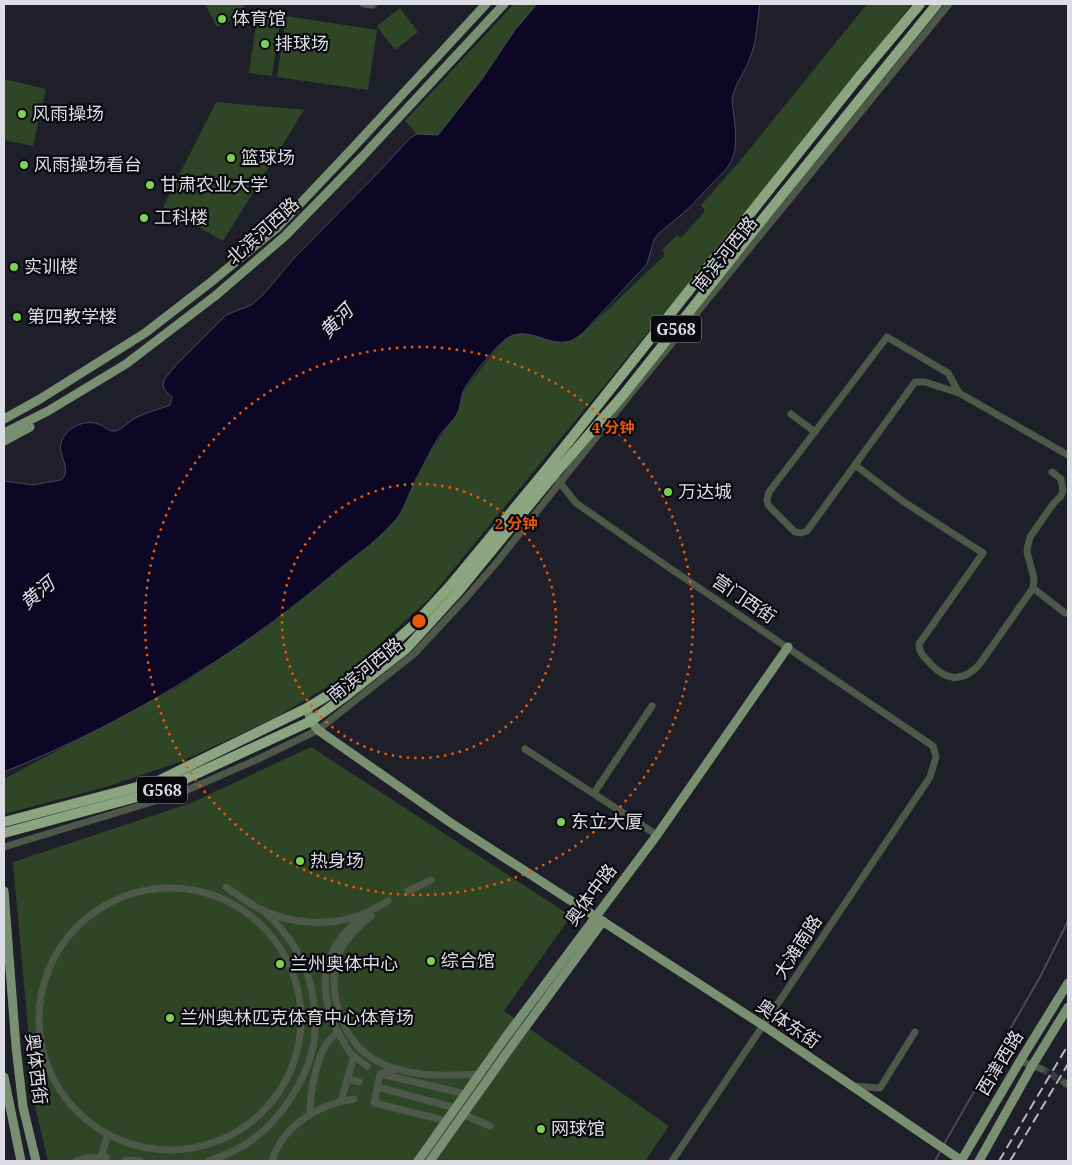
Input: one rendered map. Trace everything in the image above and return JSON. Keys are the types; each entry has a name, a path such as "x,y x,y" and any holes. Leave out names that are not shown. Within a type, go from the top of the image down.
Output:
{"highway":[{"name":"南滨河西路","path":"4,833 159,791 311,721 407,648 457,593 553,476 613,385 859,77 920,4"},
{"name":"南滨河西路","path":"4,822 156,782 307,708 335,691 416,623 626,395 764,217 937,4"}],"main road":[{"name":"北滨河西路","path":"4,419 40,399 144,333 211,282 278,227 486,4"},
{"name":"北滨河西路","path":"4,433 48,411 126,364 215,296 285,236 504,4"},
{"path":"394,102 404,112"},
{"path":"4,441 69,405 126,364"},
{"name":"奥体中路","path":"418,1161 447,1121 460,1111 466,1094 480,1074 595,916 657,835 788,647"},
{"path":"307,708 311,721"},
{"name":"奥体东街","path":"311,721 318,730 451,822 764,1026 849,1086 962,1161"},
{"name":"奥体西街","path":"4,891 17,1056 23,1107 36,1161"},
{"name":"奥体中路","path":"430,1161 460,1111 603,921"},
{"name":"西津西路","path":"962,1161 1068,983"},
{"name":"西津西路","path":"980,1161 1037,1067 1068,1007"},
{"name":"奥体西街","path":"4,1077 21,1161"}],"street":[{"path":"362,4 374,4"},
{"name":"南滨河西路","path":"626,395 949,4"},
{"path":"959,393 948,373 887,337 769,492 768,506 795,532 801,534 807,531 915,382 925,382 959,393 1068,456"},
{"path":"613,385 626,395"},
{"path":"791,414 815,432"},
{"path":"855,465 904,502 983,553 920,640 920,651 935,670 953,678 972,672 979,665 1033,588 1033,569 1027,552 1030,537 1053,504 1061,496 1062,490 1061,479 1052,472"},
{"name":"南滨河西路","path":"4,847 178,794 256,760 318,730 414,654 427,640 497,562 553,476"},
{"name":"营门西街","path":"553,476 576,503 933,746"},
{"path":"1033,588 1067,613"},
{"path":"594,793 652,706"},
{"name":"大滩南路","path":"672,1161 930,777 936,757 933,746"},
{"path":"525,749 657,835"},
{"path":"408,890 431,880"},
{"path":"209,1161 233,1152 257,1137 273,1122 297,1087 311,1055 315,1032 315,1006 309,979 298,953 282,928 262,910 226,887"},
{"path":"150,888 178,888 210,895 233,904 264,926 284,951 295,979 301,1014 298,1044 288,1075 268,1108 246,1126 219,1141 183,1150 154,1150 126,1143 108,1134 88,1121 66,1099 50,1072 42,1044 40,1012 45,982 56,956 73,932 94,911 130,894 150,888"},
{"path":"262,910 303,922 332,921 362,915 388,901"},
{"path":"362,915 345,932 332,952 326,971 325,991 338,1033 351,1053 366,1066"},
{"path":"371,916 352,933 340,953 334,976 337,1004 346,1029 358,1048 376,1061 419,1074 447,1076 480,1074"},
{"path":"337,1004 345,999"},
{"path":"849,1086 880,1088 915,1032"},
{"path":"310,1114 310,1095 322,1053 328,1041 338,1033"},
{"path":"341,1101 354,1056"},
{"path":"1020,1061 1037,1067"},
{"path":"380,1074 396,1068"},
{"path":"380,1074 374,1103 447,1121"},
{"path":"380,1074 466,1094"},
{"path":"347,1079 359,1082"},
{"path":"378,1087 460,1111 490,1126"},
{"path":"272,1161 287,1134 300,1120 341,1101 354,1099"},
{"path":"76,1161 104,1157 108,1134"},
{"path":"128,1161 126,1160 140,1161"}],"green space":[{"name":"体育馆","path":"205,4 243,4 247,12 217,27"},
{"path":"514,4 537,4 515,30 482,79 438,135 417,134 405,121"},
{"path":"867,4 912,4 769,185 429,599 345,676 275,718 180,762 109,786 4,814 4,779 181,685 297,604 376,538 398,516 431,451 460,408 463,392 497,348 507,338 515,334 532,334 550,341 582,334 665,255 662,250 677,235 681,238 705,211 701,205 740,161"},
{"path":"400,8 418,32 395,50 377,26"},
{"name":"排球场","path":"258,12 281,16 272,76 249,73"},
{"path":"286,16 377,30 368,90 277,77"},
{"name":"风雨操场","path":"4,79 46,89 33,146 4,140"},
{"name":"篮球场","path":"216,102 304,110 223,241 163,207"},
{"name":"兰州奥体中心","path":"311,747 571,916 504,1011 669,1126 645,1161 48,1161 35,1106 13,862 191,803"}],"water":[{"name":"黄河","path":"537,4 760,4 752,52 732,100 736,143 732,160 728,167 687,210 658,234 654,240 647,264 582,334 573,340 564,342 556,342 531,335 514,335 506,339 495,349 466,386 457,414 440,435 397,519 371,544 256,634 176,687 92,733 4,772 4,481 33,485 60,480 64,477 65,472 61,449 62,440 72,428 82,424 93,423 115,431 137,417 170,405 172,397 164,389 163,385 164,380 176,365 226,315 251,305 263,295 294,258 410,138 417,134 438,135 482,79 515,30"}],"waterway":[{"path":"944,1144 1040,977 1068,921"},
{"path":"935,1161 941,1150"}],"tunnel":[{"path":"1042,1069 1065,1083"}],"railway":[{"path":"999,1161 1068,1045"},
{"path":"1010,1161 1068,1064"}],"place":[{"name":"体育馆","path":"222,19"},
{"name":"排球场","path":"265,44"},
{"name":"风雨操场","path":"22,114"},
{"name":"篮球场","path":"231,158"},
{"name":"风雨操场看台","path":"24,165"},
{"name":"甘肃农业大学","path":"150,185"},
{"name":"工科楼","path":"144,218"},
{"name":"实训楼","path":"14,267"},
{"name":"第四教学楼","path":"17,317"},
{"name":"万达城","path":"668,492"},
{"name":"东立大厦","path":"561,822"},
{"name":"热身场","path":"300,861"},
{"name":"综合馆","path":"431,961"},
{"name":"兰州奥体中心","path":"280,964"},
{"name":"兰州奥林匹克体育中心体育场","path":"170,1018"},
{"name":"网球馆","path":"541,1129"}]}
